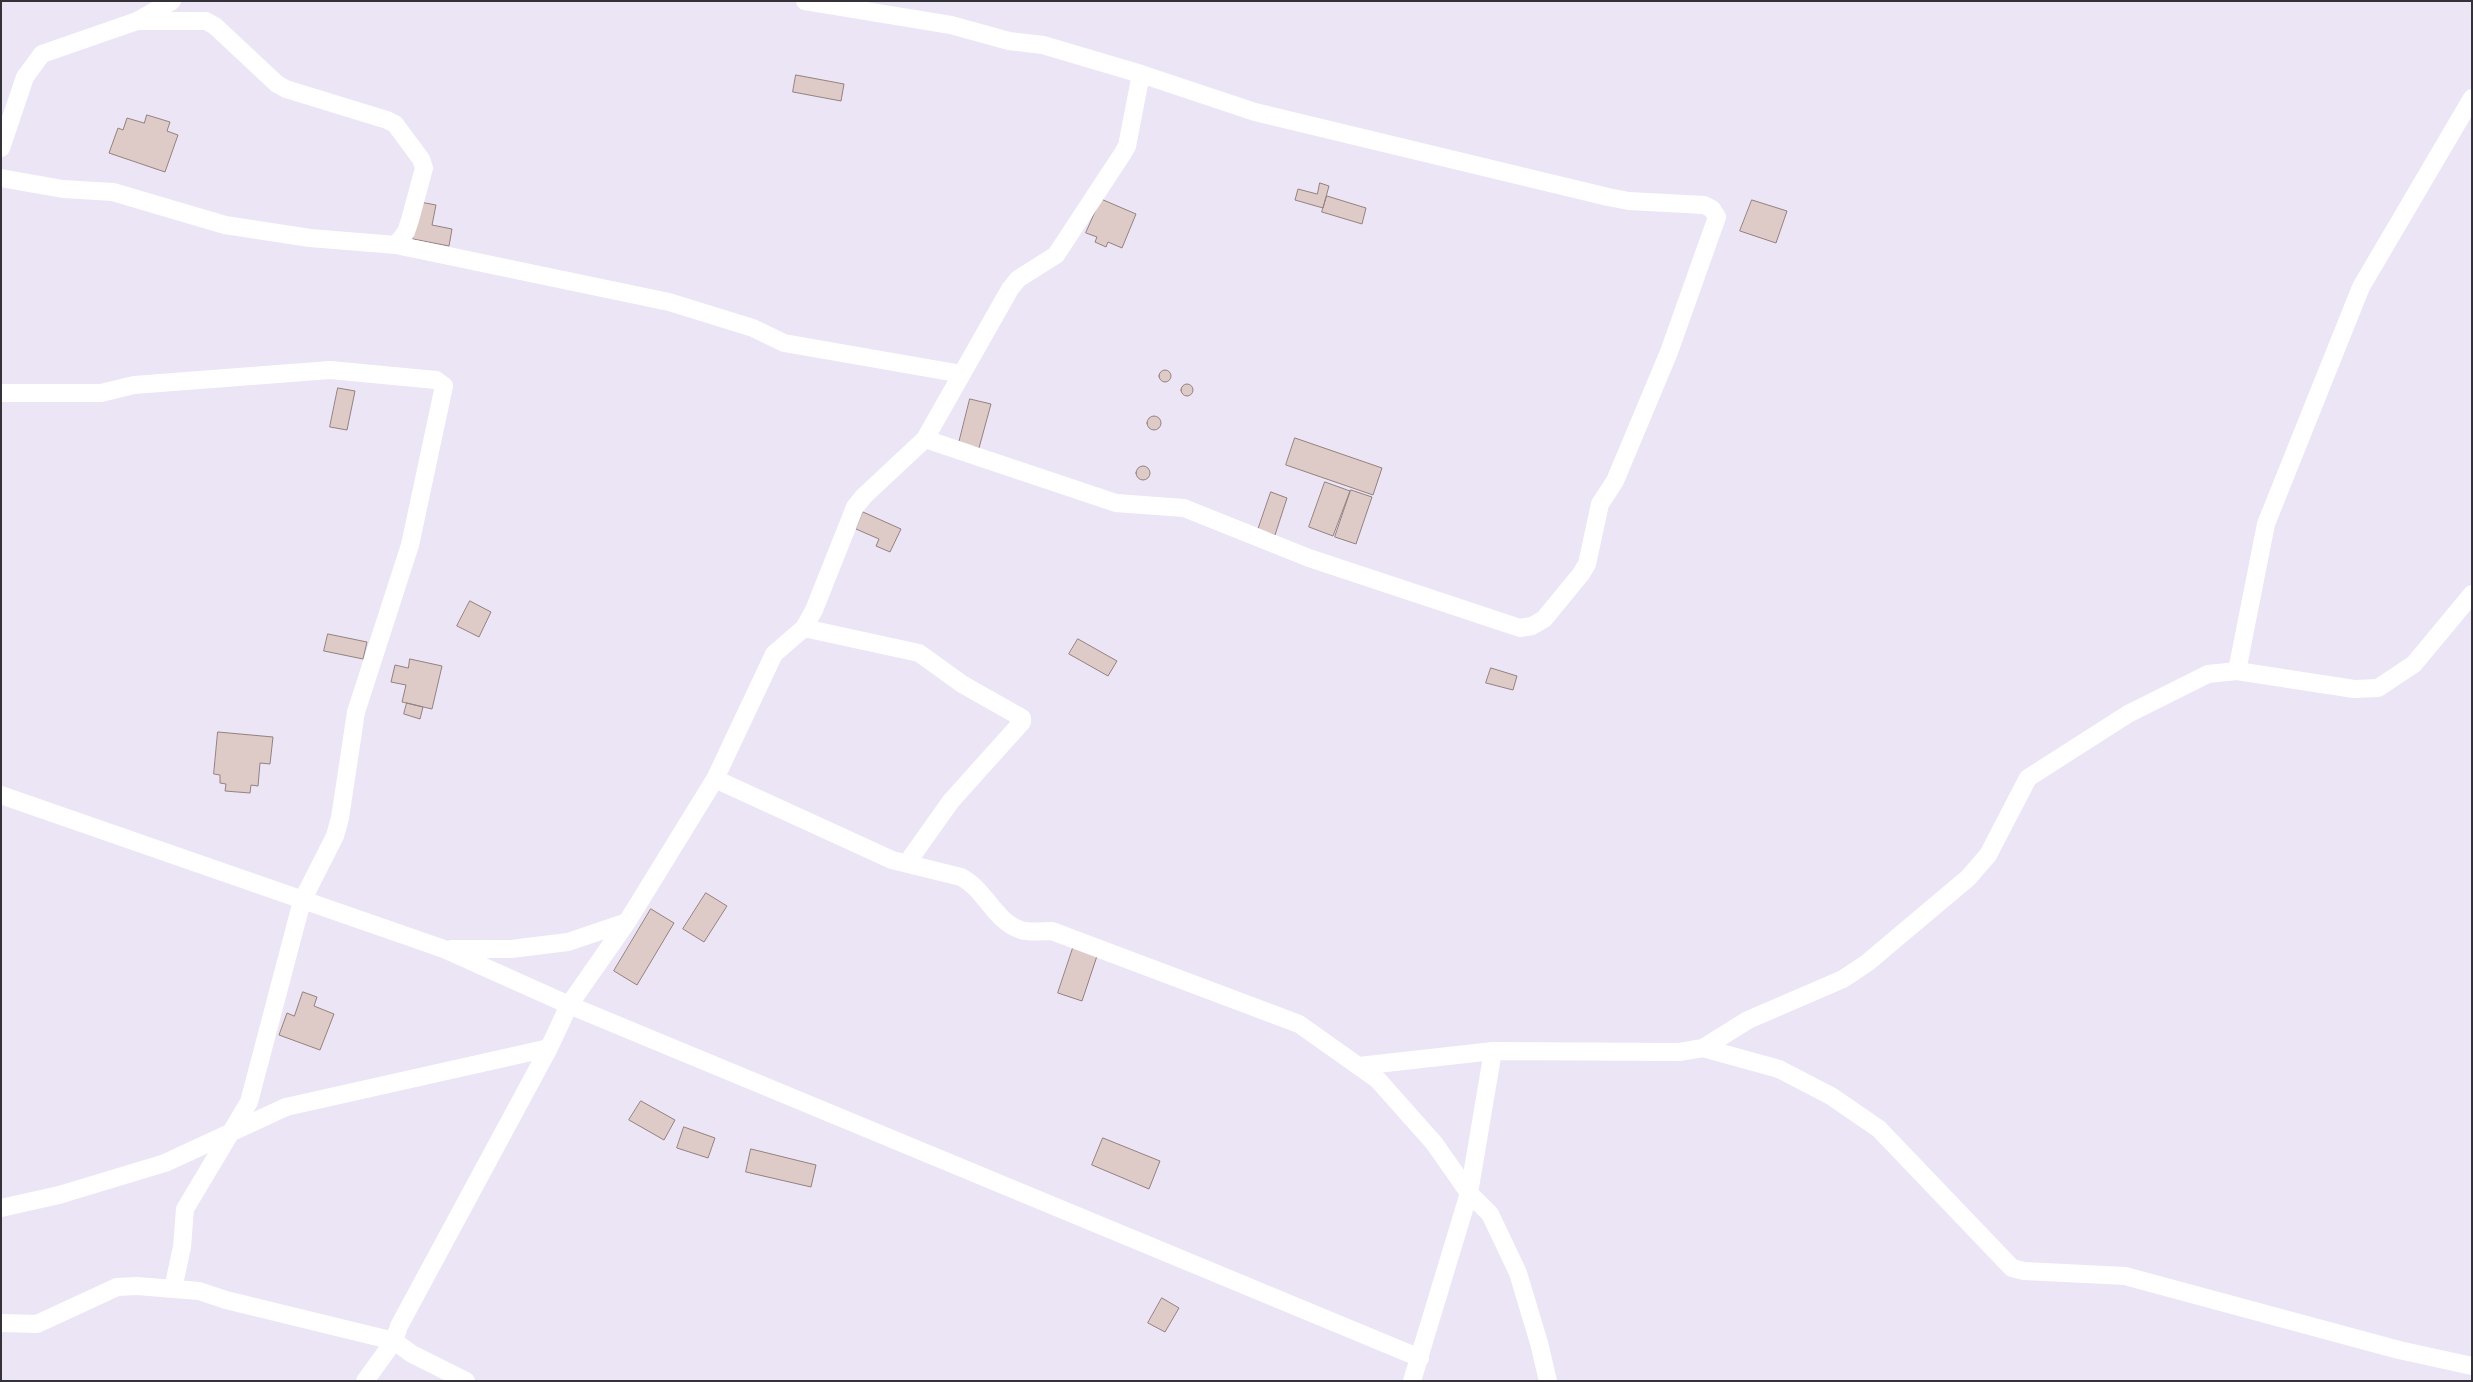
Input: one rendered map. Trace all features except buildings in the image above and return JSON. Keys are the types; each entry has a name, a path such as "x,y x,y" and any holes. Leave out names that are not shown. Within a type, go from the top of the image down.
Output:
{"street":[{"path":"1,148 25,77 42,54 137,21 172,1"},
{"path":"805,1 951,25 1009,41 1043,45 1141,74 1255,112 1599,195 1629,201 1704,205 1712,209 1717,217 1669,352 1615,481 1600,504 1587,564 1544,619 1532,626 1520,628 1309,558 1184,508 1116,503 924,439"},
{"path":"137,21 206,22 215,26 277,84 286,89 395,124 421,159 424,168 406,232 396,245"},
{"path":"365,1381 394,1342 398,1326 549,1048 569,1005 627,922 715,779 774,654 804,628 818,600 856,508 864,496 924,439 1010,288 1018,279 1056,255 1123,153 1127,146 1141,74"},
{"path":"2237,671 2266,524 2361,287 2472,98"},
{"path":"1,178 63,190 113,192 225,225 310,238 396,245 669,302 753,328 784,343 962,374"},
{"path":"1,393 101,393 134,385 330,370 436,380 444,386 410,545 356,712 340,818 335,836 302,901 260,1054 254,1089 249,1102 185,1209 182,1247 173,1289"},
{"path":"1359,1066 1493,1051 1679,1052 1703,1048 1748,1020 1843,979 1882,951 1968,878 1988,855 2028,778 2128,714 2208,674 2237,671 2354,689 2378,688 2414,664 2472,594"},
{"path":"804,628 919,653 962,684 1022,718 1022,722 951,801 907,863"},
{"path":"715,779 892,860 961,877 970,881 1011,926 1023,931 1052,931 1299,1024 1359,1066 1378,1080 1434,1143 1469,1193 1490,1214 1518,1273 1548,1381"},
{"path":"1,795 444,949 569,1005 1420,1358"},
{"path":"444,949 511,949 568,942 627,922"},
{"path":"1,1208 58,1195 148,1169 286,1108 549,1048"},
{"path":"1703,1048 1779,1070 1831,1096 1871,1124 2012,1268 2024,1271 2125,1276 2399,1350 2472,1366"},
{"path":"1412,1381 1469,1193 1493,1051"},
{"path":"1,1323 37,1324 117,1287 137,1286 198,1291 226,1300 394,1342 412,1354 466,1381"}]}
